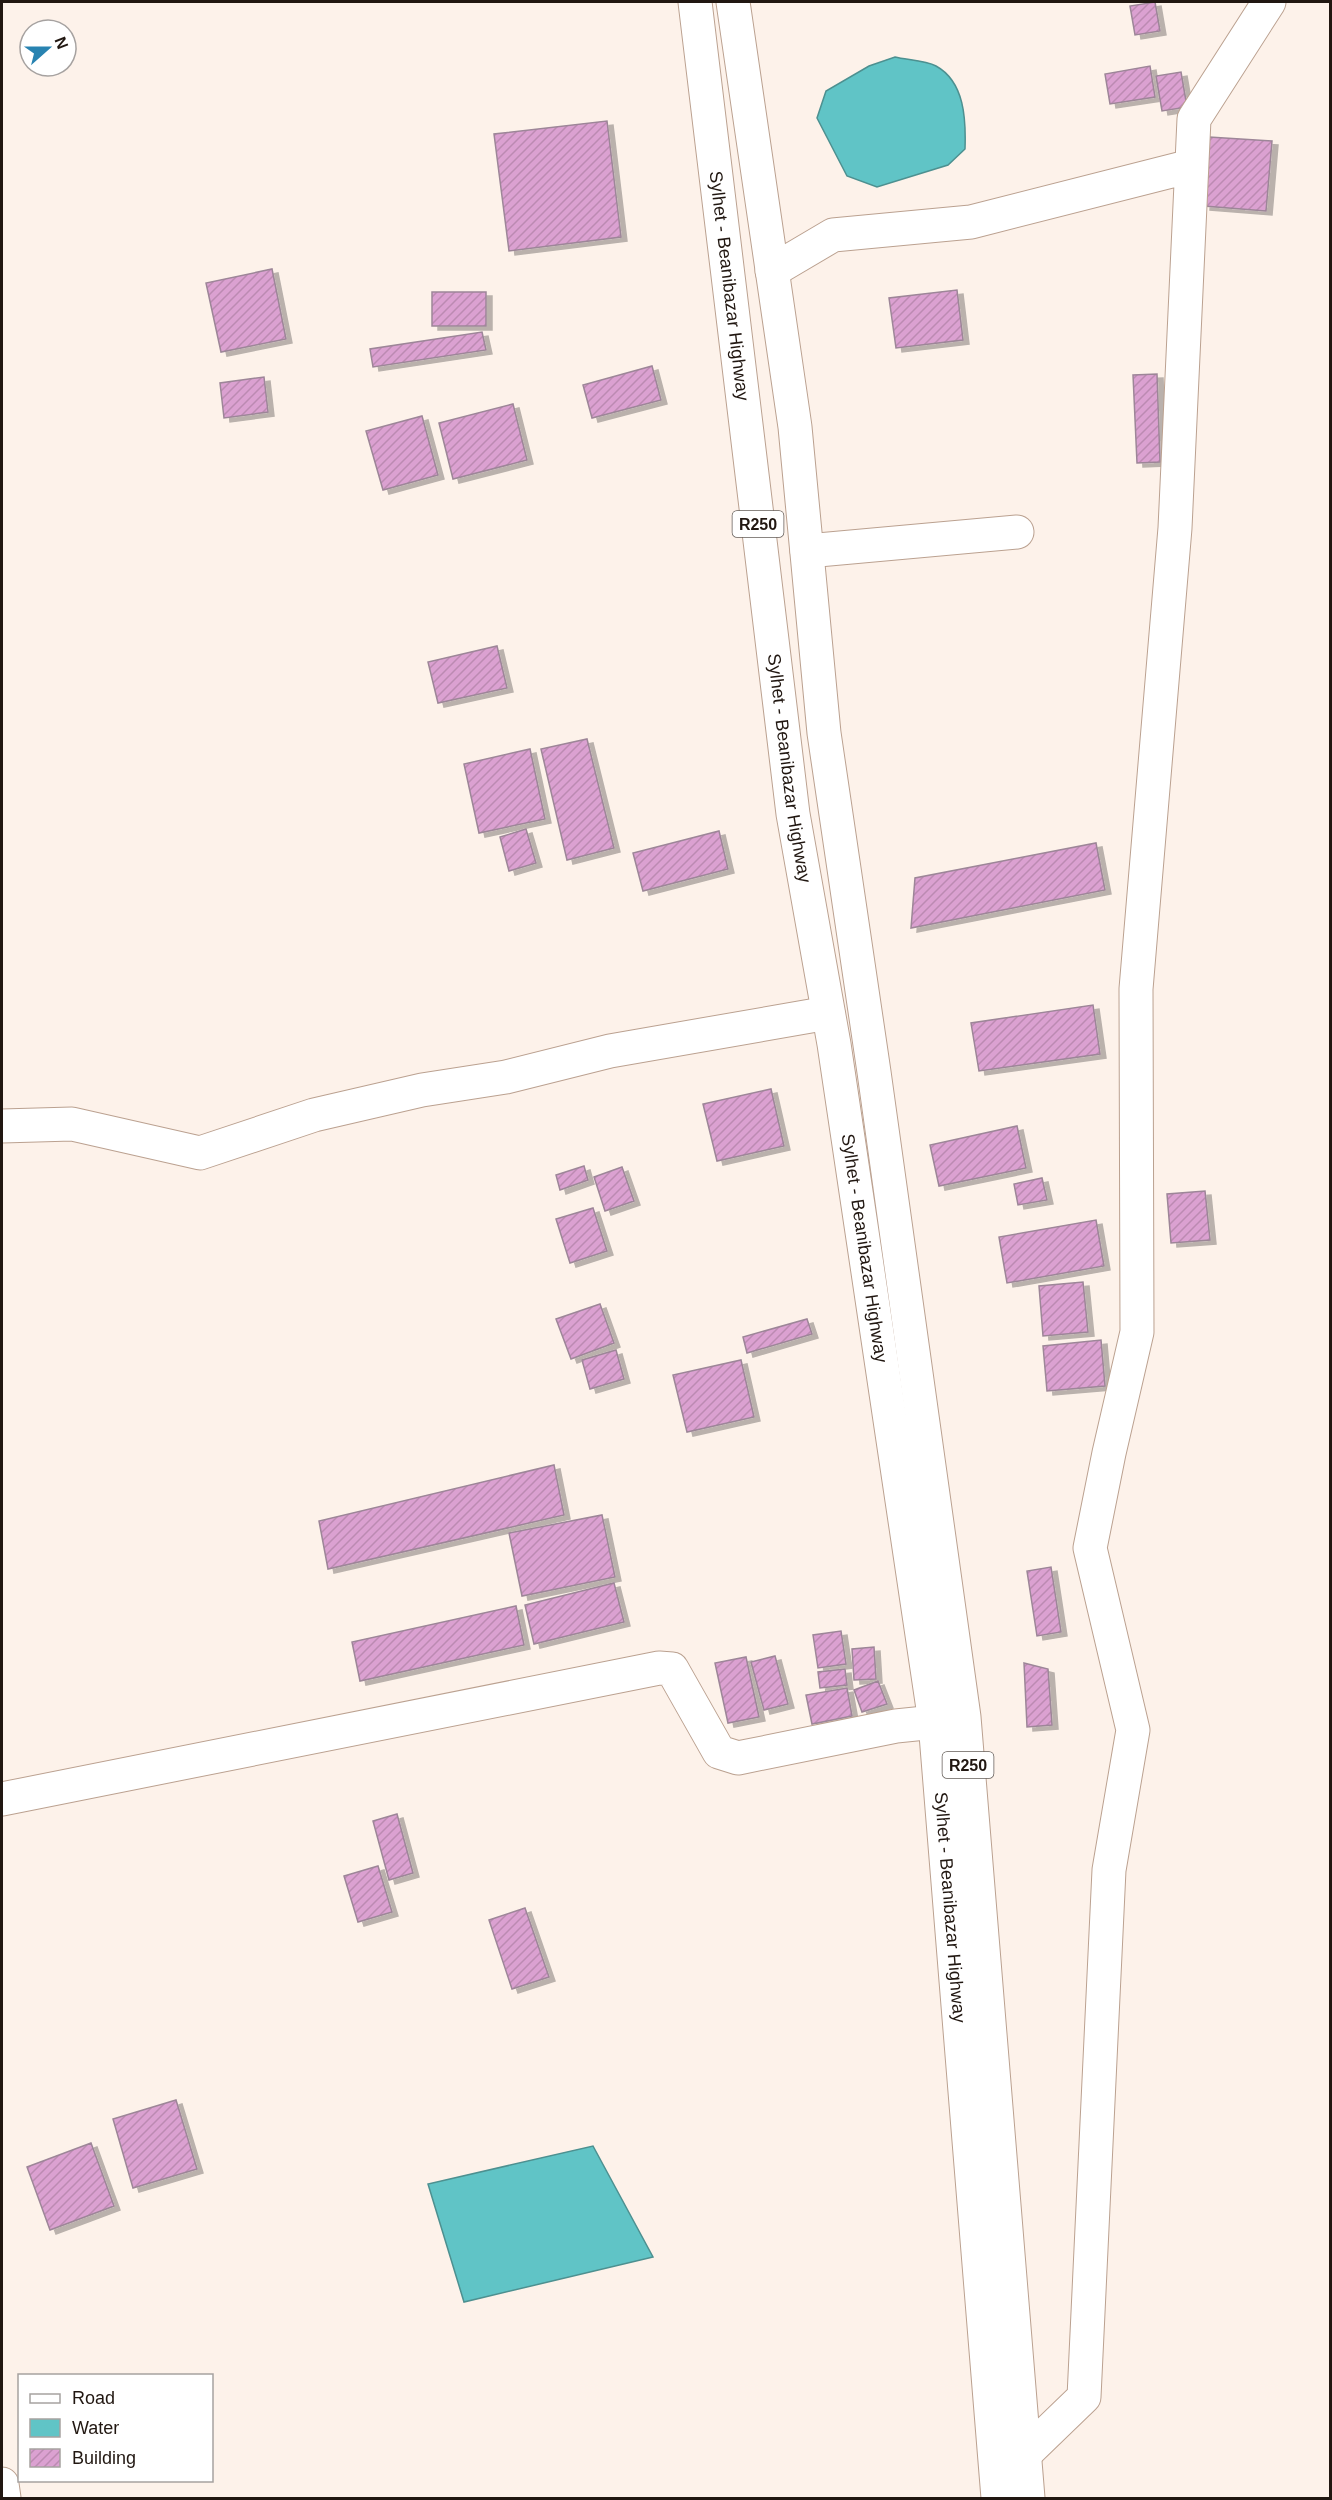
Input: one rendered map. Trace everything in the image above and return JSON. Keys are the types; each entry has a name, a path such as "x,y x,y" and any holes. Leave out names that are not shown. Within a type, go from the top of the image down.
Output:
{"main road":[{"name":"Sylhet - Beanibazar Highway","path":"694,2 793,814 828,1013 935,1722 998,2499"},
{"name":"Sylhet - Beanibazar Highway","path":"733,2 795,427 824,733 964,1717 1028,2499"},
{"path":"1024,2455 1084,2397 1109,1870 1133,1730 1090,1548 1137,1332 1136,988 1175,528 1194,119 1269,2"},
{"path":"772,271 833,235 971,222 1191,166"},
{"path":"807,551 1017,532"},
{"path":"2,1126 72,1124 200,1153 314,1115 422,1090 506,1077 610,1051 828,1013"},
{"path":"2,1799 660,1668 672,1669 719,1752 738,1758 896,1726 935,1722"},
{"path":"2,2484 4,2499"}],"water":[{"path":"895,57 932,64 946,73 953,82 964,114 965,149 948,165 877,187 847,176 817,118 826,91 869,66"},
{"path":"593,2146 653,2257 464,2302 428,2184"}],"building":[{"path":"1155,2 1160,31 1135,35 1130,6"},
{"path":"1150,66 1155,97 1110,104 1105,74"},
{"path":"1181,72 1187,107 1162,111 1156,76"},
{"path":"607,121 621,237 509,251 494,134"},
{"path":"1209,137 1272,141 1266,211 1204,206"},
{"path":"272,269 286,339 221,352 206,283"},
{"path":"957,290 963,340 896,348 889,298"},
{"path":"432,292 486,292 486,326 432,326"},
{"path":"482,332 486,350 373,367 370,349"},
{"path":"652,366 661,400 592,418 583,385"},
{"path":"1157,374 1160,462 1137,463 1133,375"},
{"path":"264,377 268,412 224,418 220,383"},
{"path":"513,404 527,460 453,479 439,423"},
{"path":"422,416 438,475 383,490 366,431"},
{"path":"497,646 507,688 438,703 428,662"},
{"path":"587,739 614,848 567,860 541,749"},
{"path":"530,749 545,819 479,833 464,764"},
{"path":"526,829 536,863 509,871 500,837"},
{"path":"719,831 728,869 643,891 633,853"},
{"path":"1096,843 1105,890 911,928 915,878"},
{"path":"1093,1005 1100,1054 979,1071 971,1023"},
{"path":"771,1089 784,1146 717,1161 703,1104"},
{"path":"1017,1126 1026,1168 939,1186 930,1145"},
{"path":"584,1166 588,1180 560,1190 556,1175"},
{"path":"622,1167 634,1201 605,1211 594,1177"},
{"path":"1042,1178 1047,1200 1018,1205 1014,1184"},
{"path":"1205,1191 1210,1240 1171,1243 1167,1194"},
{"path":"593,1208 607,1251 570,1263 556,1219"},
{"path":"1096,1220 1104,1266 1007,1283 999,1237"},
{"path":"1083,1282 1088,1332 1043,1336 1039,1286"},
{"path":"600,1304 614,1343 571,1359 556,1319"},
{"path":"807,1319 812,1334 747,1353 743,1337"},
{"path":"1101,1340 1105,1386 1047,1391 1043,1346"},
{"path":"616,1350 624,1379 590,1389 582,1360"},
{"path":"741,1360 754,1417 687,1432 673,1375"},
{"path":"554,1465 564,1515 328,1569 319,1521"},
{"path":"602,1515 615,1577 522,1596 509,1533"},
{"path":"1051,1567 1061,1632 1037,1636 1027,1571"},
{"path":"614,1583 624,1622 534,1644 525,1605"},
{"path":"516,1606 524,1645 360,1681 352,1642"},
{"path":"841,1631 846,1664 818,1668 813,1635"},
{"path":"874,1647 876,1679 854,1680 852,1649"},
{"path":"775,1656 788,1704 764,1710 751,1662"},
{"path":"746,1657 759,1717 728,1723 715,1663"},
{"path":"1024,1663 1048,1669 1052,1725 1027,1727"},
{"path":"845,1669 847,1685 820,1688 818,1672"},
{"path":"878,1681 887,1704 862,1712 854,1690"},
{"path":"847,1688 852,1716 812,1724 806,1695"},
{"path":"397,1814 413,1873 389,1880 373,1821"},
{"path":"378,1866 392,1912 358,1922 344,1876"},
{"path":"525,1908 549,1977 512,1989 489,1920"},
{"path":"176,2100 197,2169 133,2188 113,2119"},
{"path":"91,2143 114,2206 50,2230 27,2167"}]}
